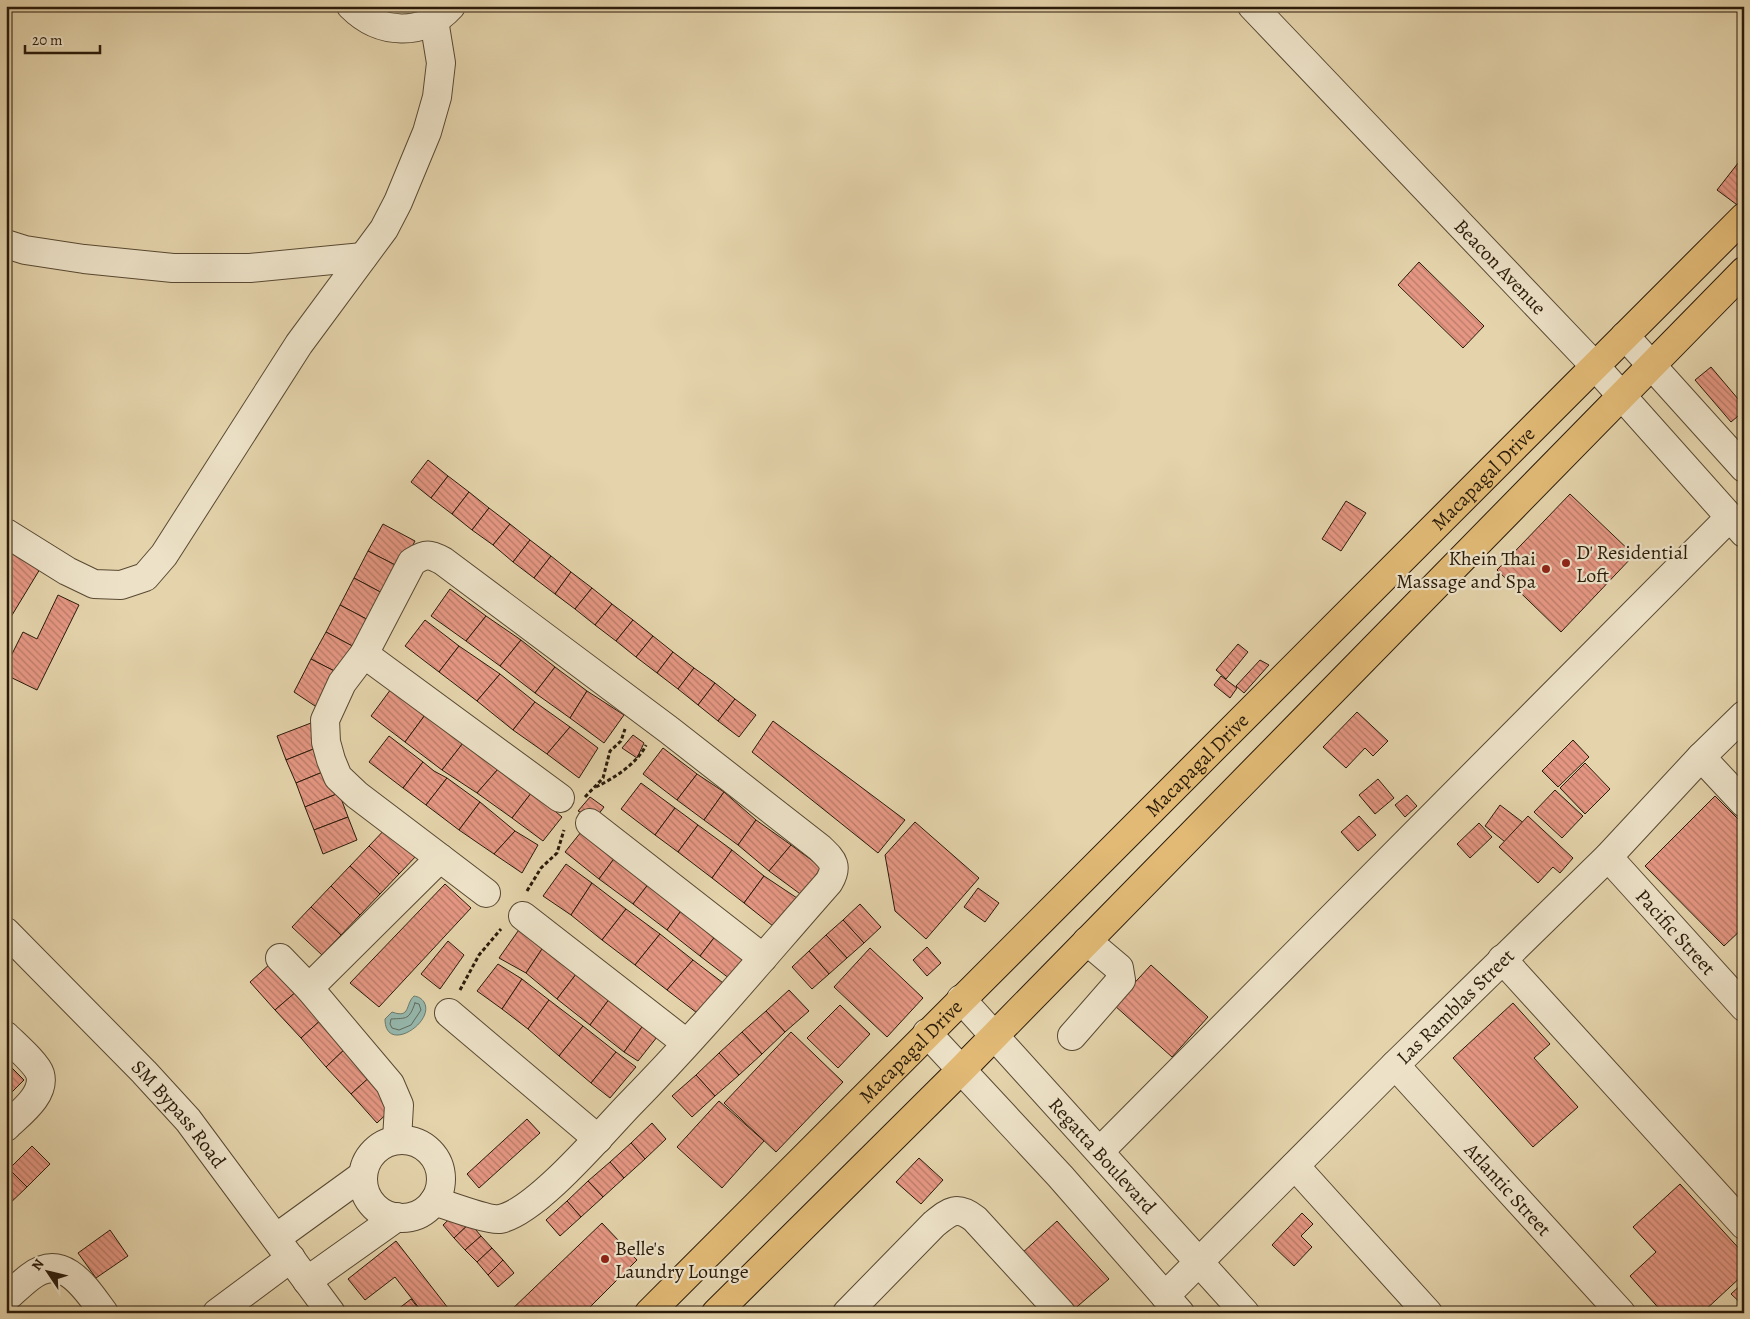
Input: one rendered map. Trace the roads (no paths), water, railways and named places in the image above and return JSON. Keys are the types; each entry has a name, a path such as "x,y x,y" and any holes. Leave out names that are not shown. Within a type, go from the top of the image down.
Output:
{"main road":[{"name":"Macapagal Drive","path":"649,1313 1744,217"},
{"name":"Macapagal Drive","path":"716,1313 995,1036 1744,271"}],"street":[{"path":"351,6 373,23 388,28 419,27 443,13"},
{"name":"Beacon Avenue","path":"1252,6 1595,366 1737,525"},
{"path":"6,533 67,571 94,584 121,585 144,577 164,555 299,344 384,229 398,202 427,132 437,97 441,63 443,13"},
{"path":"6,244 25,250 84,259 173,268 250,268 363,257"},
{"path":"1625,336 1744,468"},
{"path":"1100,1151 1737,525"},
{"path":"434,1201 498,1220 518,1212 545,1191 662,1072 829,882 834,874 834,867 830,858 820,848 669,730 431,555 420,557 412,562 364,654 342,683 325,720 326,742 338,777 357,795 486,893"},
{"path":"364,654 575,811 763,958"},
{"name":"Las Ramblas Street","path":"1172,1304 1199,1262 1502,959 1608,857 1744,714"},
{"path":"1702,757 1744,803"},
{"name":"Pacific Street","path":"1608,857 1744,1007"},
{"path":"309,988 440,858"},
{"path":"517,912 686,1043"},
{"name":"SM Bypass Road","path":"6,932 144,1072 188,1120 331,1313"},
{"path":"1072,1036 1121,980 1119,968 1087,941"},
{"path":"280,958 309,988 390,1084 399,1105 396,1140"},
{"path":"1502,959 1744,1226"},
{"name":"Regatta Boulevard","path":"961,999 1245,1313"},
{"path":"449,1012 598,1139"},
{"path":"927,1033 1060,1176 1172,1304"},
{"path":"6,1036 40,1072 41,1084 32,1101 6,1127"},
{"name":"Atlantic Street","path":"1395,1065 1621,1313"},
{"path":"396,1140 412,1140 425,1147 436,1158 441,1172 440,1187 434,1201 424,1211 411,1217 397,1217 383,1213 371,1203 364,1190 363,1175 369,1158 381,1146 396,1140"},
{"path":"1295,1166 1428,1313"},
{"path":"217,1313 363,1175"},
{"path":"847,1313 934,1224 947,1213 956,1210 966,1212 975,1219 1048,1308"},
{"path":"308,1281 397,1217"},
{"path":"6,1298 31,1276 42,1270 58,1268 70,1272 104,1313"}],"water":[{"path":"414,996 424,1002 426,1010 423,1018 409,1032 401,1035 393,1034 387,1029 385,1019 392,1012 402,1014 405,1012"}],"place":[{"name":"D' Residential Loft","path":"1566,563"},
{"name":"Khein Thai Massage and Spa","path":"1546,569"},
{"name":"Belle's Laundry Lounge","path":"605,1259"}]}
